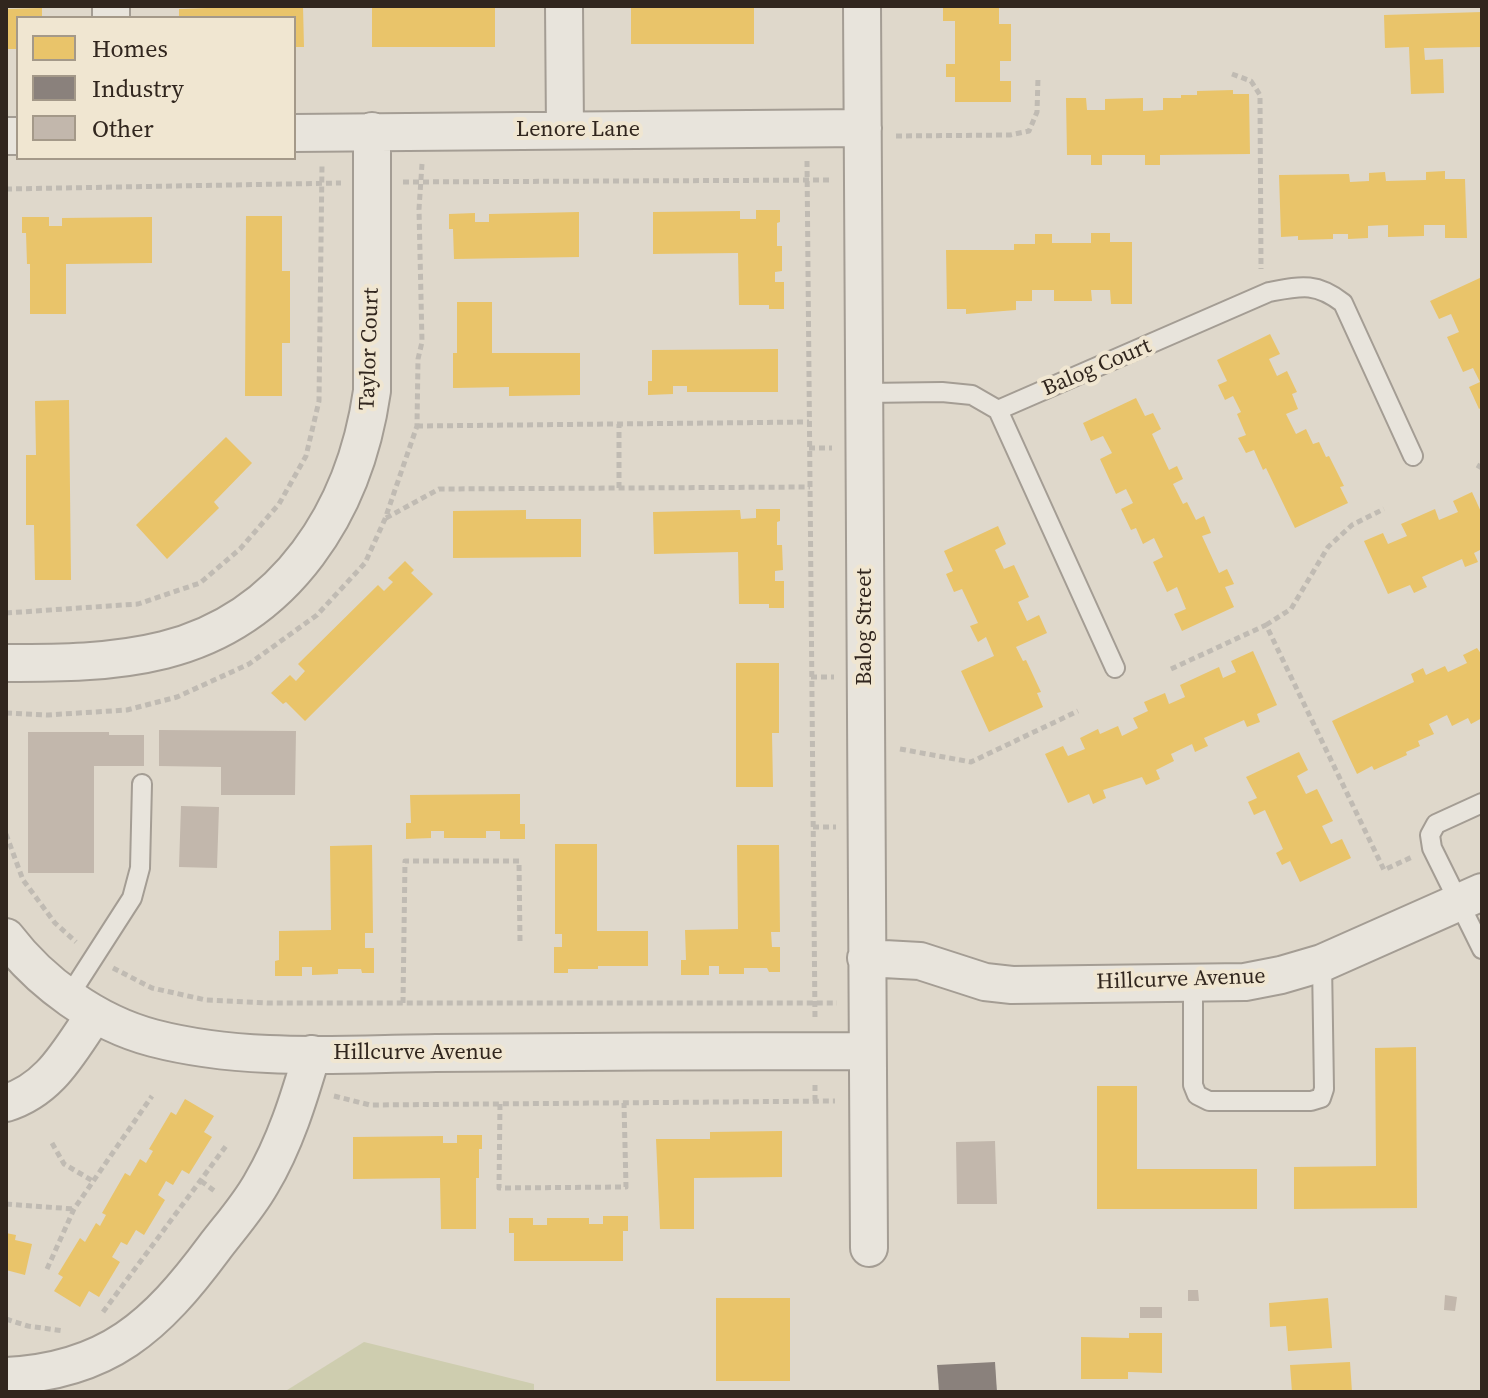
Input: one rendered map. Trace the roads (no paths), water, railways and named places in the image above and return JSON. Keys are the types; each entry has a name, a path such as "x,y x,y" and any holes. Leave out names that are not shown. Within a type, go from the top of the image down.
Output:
{"street":[{"path":"564,6 565,130"},
{"name":"Balog Street","path":"862,6 869,1248"},
{"name":"Lenore Lane","path":"308,132 807,128 863,143"},
{"name":"Taylor Court","path":"6,663 74,663 164,650 221,628 263,601 298,568 330,522 351,478 366,432 372,391 372,131"},
{"name":"Hillcurve Avenue","path":"866,958 920,961 985,982 1012,985 1245,982 1322,963 1470,897"},
{"name":"Hillcurve Avenue","path":"6,937 26,962 82,1005 150,1037 307,1071 867,1051"},
{"path":"6,1103 21,1098 50,1079 82,1005"},
{"path":"6,1376 37,1375 93,1359 121,1344 169,1304 260,1186 278,1154 307,1071"}],"lane":[{"name":"Balog Court","path":"998,410 1269,292 1298,286 1326,290 1343,303 1413,456"},
{"path":"865,393 942,392 972,395 998,410 1115,668"},
{"path":"82,1005 94,959 132,898 140,868 142,784"},
{"path":"1482,803 1436,824 1430,835 1432,848 1470,897 1482,949"},
{"path":"1193,983 1193,1085 1197,1095 1209,1101 1311,1101 1321,1098 1324,1089 1322,963"}]}
